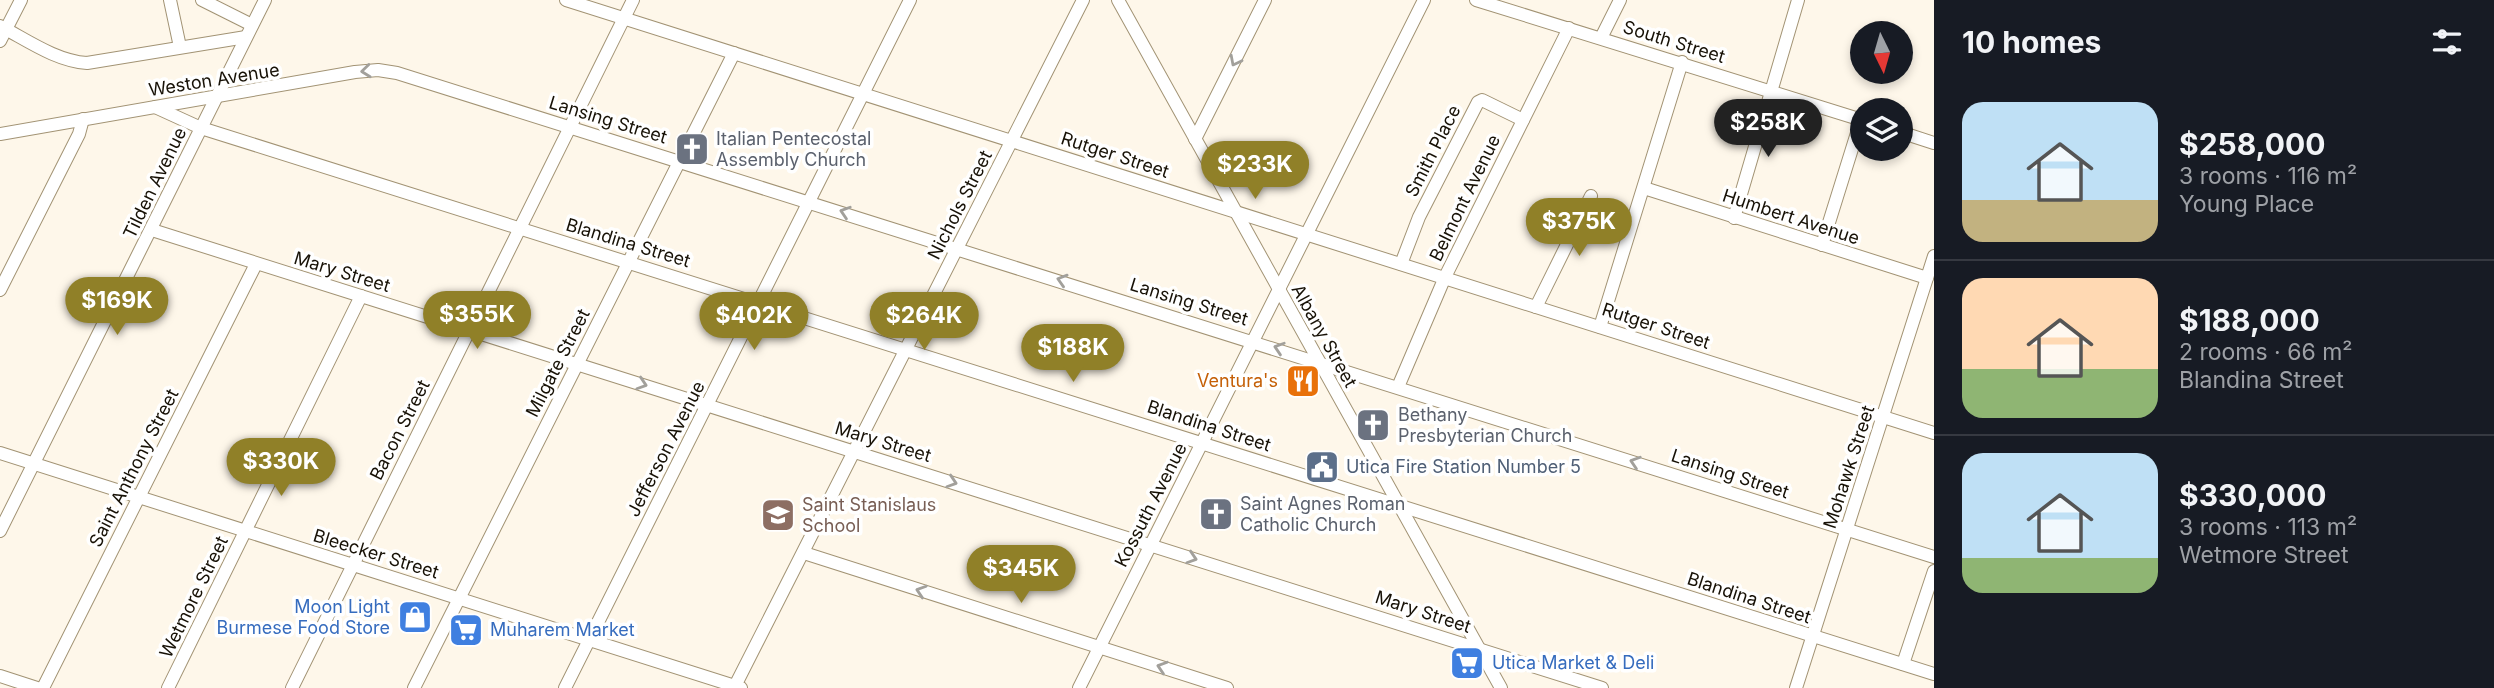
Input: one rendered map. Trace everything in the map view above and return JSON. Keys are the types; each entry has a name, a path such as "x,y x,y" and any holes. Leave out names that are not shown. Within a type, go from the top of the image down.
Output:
{"street":[{"path":"21,0 2,32 81,62 111,61 250,31"},
{"path":"170,0 180,47"},
{"path":"202,0 250,31"},
{"name":"Tilden Avenue","path":"0,531 265,0"},
{"name":"Rutger Street","path":"566,0 1934,433"},
{"name":"Bacon Street","path":"292,688 633,0"},
{"name":"Jefferson Avenue","path":"565,688 910,0"},
{"name":"Nichols Street","path":"737,687 1083,0"},
{"name":"Albany Street","path":"1118,0 1501,688"},
{"path":"1195,139 1265,0"},
{"name":"Kossuth Avenue","path":"1079,688 1424,0"},
{"name":"South Street","path":"1476,0 1850,116"},
{"path":"1601,38 1620,0"},
{"path":"1734,218 1798,0"},
{"name":"Belmont Avenue","path":"1398,387 1445,277 1569,28"},
{"name":"Milgate Street","path":"414,688 734,54"},
{"path":"1601,327 1682,62"},
{"name":"Weston Avenue","path":"0,134 378,70 433,84"},
{"name":"Lansing Street","path":"433,84 1934,557"},
{"name":"Smith Place","path":"1401,264 1419,217 1478,102 1482,100 1523,120"},
{"name":"Blandina Street","path":"155,107 201,128 1934,674"},
{"path":"0,289 79,134 83,119"},
{"path":"1913,136 1934,143"},
{"path":"1822,246 1850,158"},
{"name":"Humbert Avenue","path":"1644,188 1927,278"},
{"path":"1536,307 1591,196"},
{"name":"Mary Street","path":"152,230 1602,688"},
{"name":"Mohawk Street","path":"1796,688 1934,256"},
{"name":"Saint Anthony Street","path":"43,688 256,264"},
{"name":"Wetmore Street","path":"168,688 361,296"},
{"name":"Bleecker Street","path":"0,453 737,687"},
{"path":"804,553 1227,688"},
{"path":"1903,664 1934,571"},
{"path":"0,676 37,688"}],"place":[{"name":"Italian Pentecostal Assembly Church","path":"692,149"},
{"name":"Ventura's","path":"1303,381"},
{"name":"Bethany Presbyterian Church","path":"1373,425"},
{"name":"Utica Fire Station Number 5","path":"1322,467"},
{"name":"Saint Agnes Roman Catholic Church","path":"1216,514"},
{"name":"Saint Stanislaus School","path":"778,515"},
{"name":"Moon Light Burmese Food Store","path":"415,617"},
{"name":"Muharem Market","path":"466,630"},
{"name":"Utica Market & Deli","path":"1467,663"}]}
